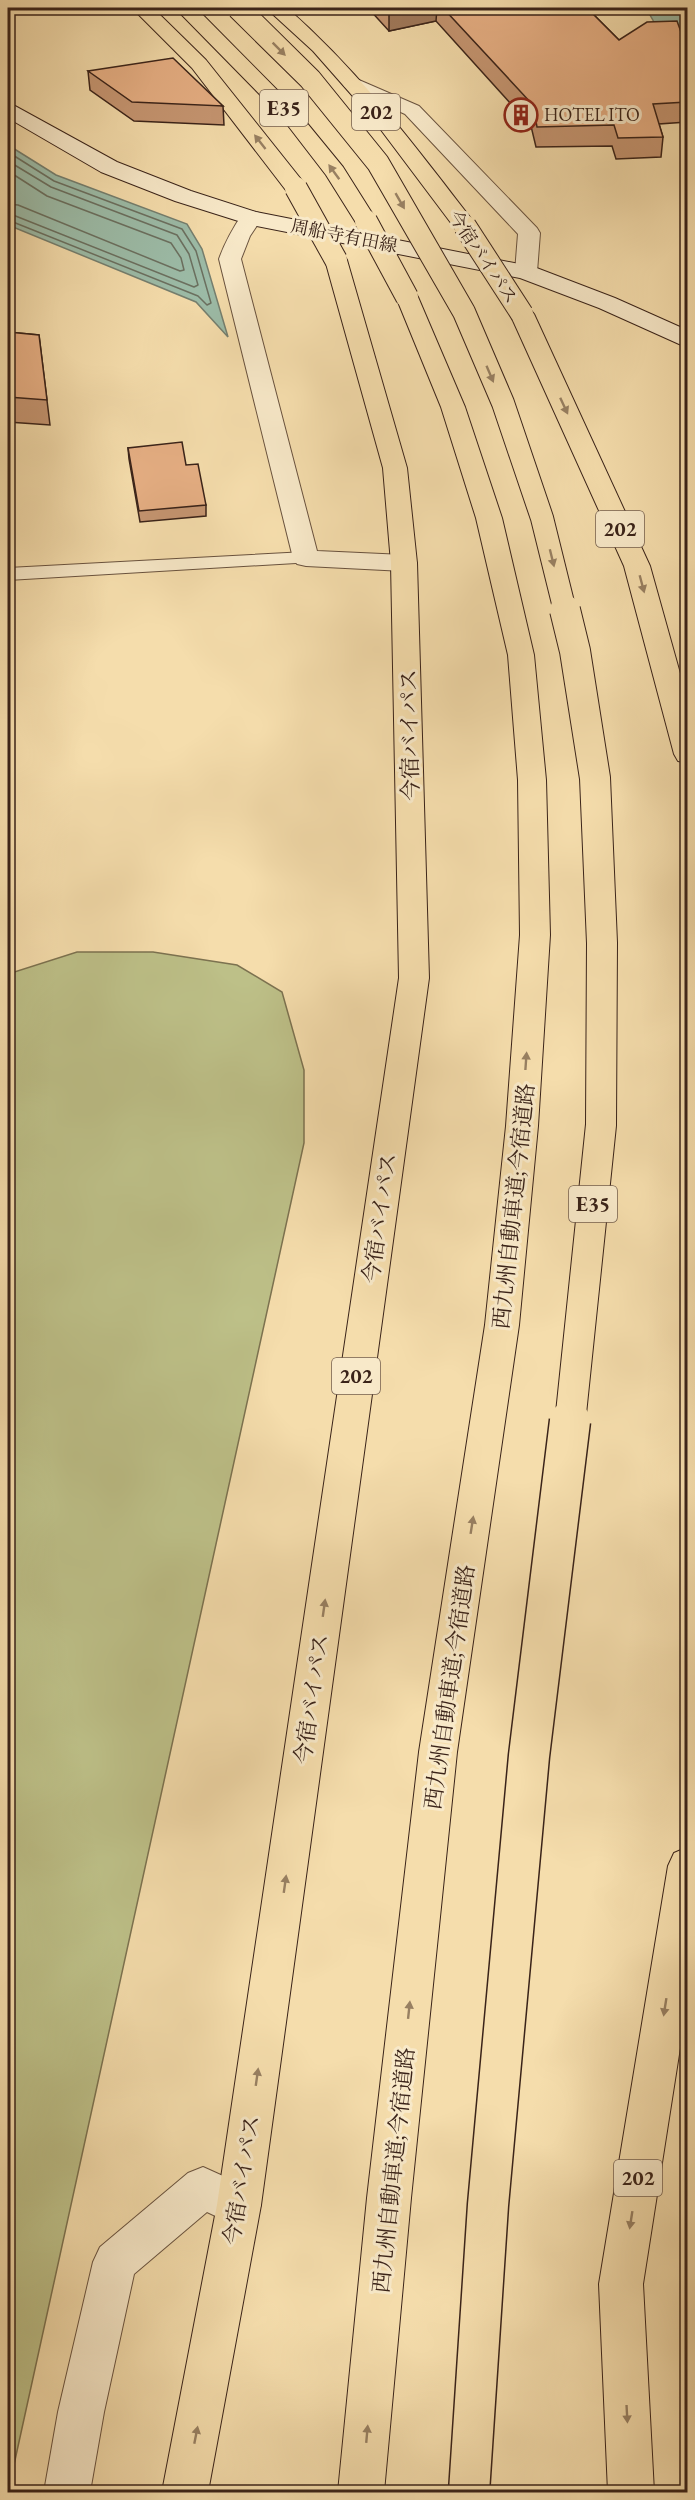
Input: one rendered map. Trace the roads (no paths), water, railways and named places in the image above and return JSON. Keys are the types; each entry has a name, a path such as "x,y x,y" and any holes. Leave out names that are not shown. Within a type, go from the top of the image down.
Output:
{"highway":[{"name":"今宿バイパス","path":"142,8 199,64 296,188 336,260 395,468 404,563 414,978 239,2205 185,2493"},
{"name":"西九州自動車道;今宿道路","path":"185,8 286,110 335,172 366,221 407,297 453,407 489,518 520,656 532,780 535,935 521,1137 502,1325 438,1752 389,2198 362,2493"},
{"name":"E35","path":"238,8 310,79 378,163 464,312 503,403 542,518 575,651 595,778 602,944 601,1125 580,1341 528,1756 488,2205 470,2493"},
{"name":"今宿バイパス","path":"276,8 320,47 352,83 465,226 522,314 637,566 687,754"},
{"name":"202","path":"631,2493 621,2284 687,1866"}],"street":[{"path":"352,83 412,110 529,233 526,272"},
{"name":"周船寺有田線","path":"8,111 109,167 183,196 251,218 526,272 608,303 687,341"},
{"path":"251,218 239,236 230,259 306,558 404,563"},
{"path":"67,2493 81,2412 115,2262 203,2188 239,2205"}],"lane":[{"path":"8,574 306,558"}],"water":[{"path":"646,8 687,8 687,43 658,29"},
{"path":"8,145 56,175 187,224 202,249 228,337 196,302 8,225"}],"place":[{"name":"HOTEL ITO","path":"521,115"}]}
